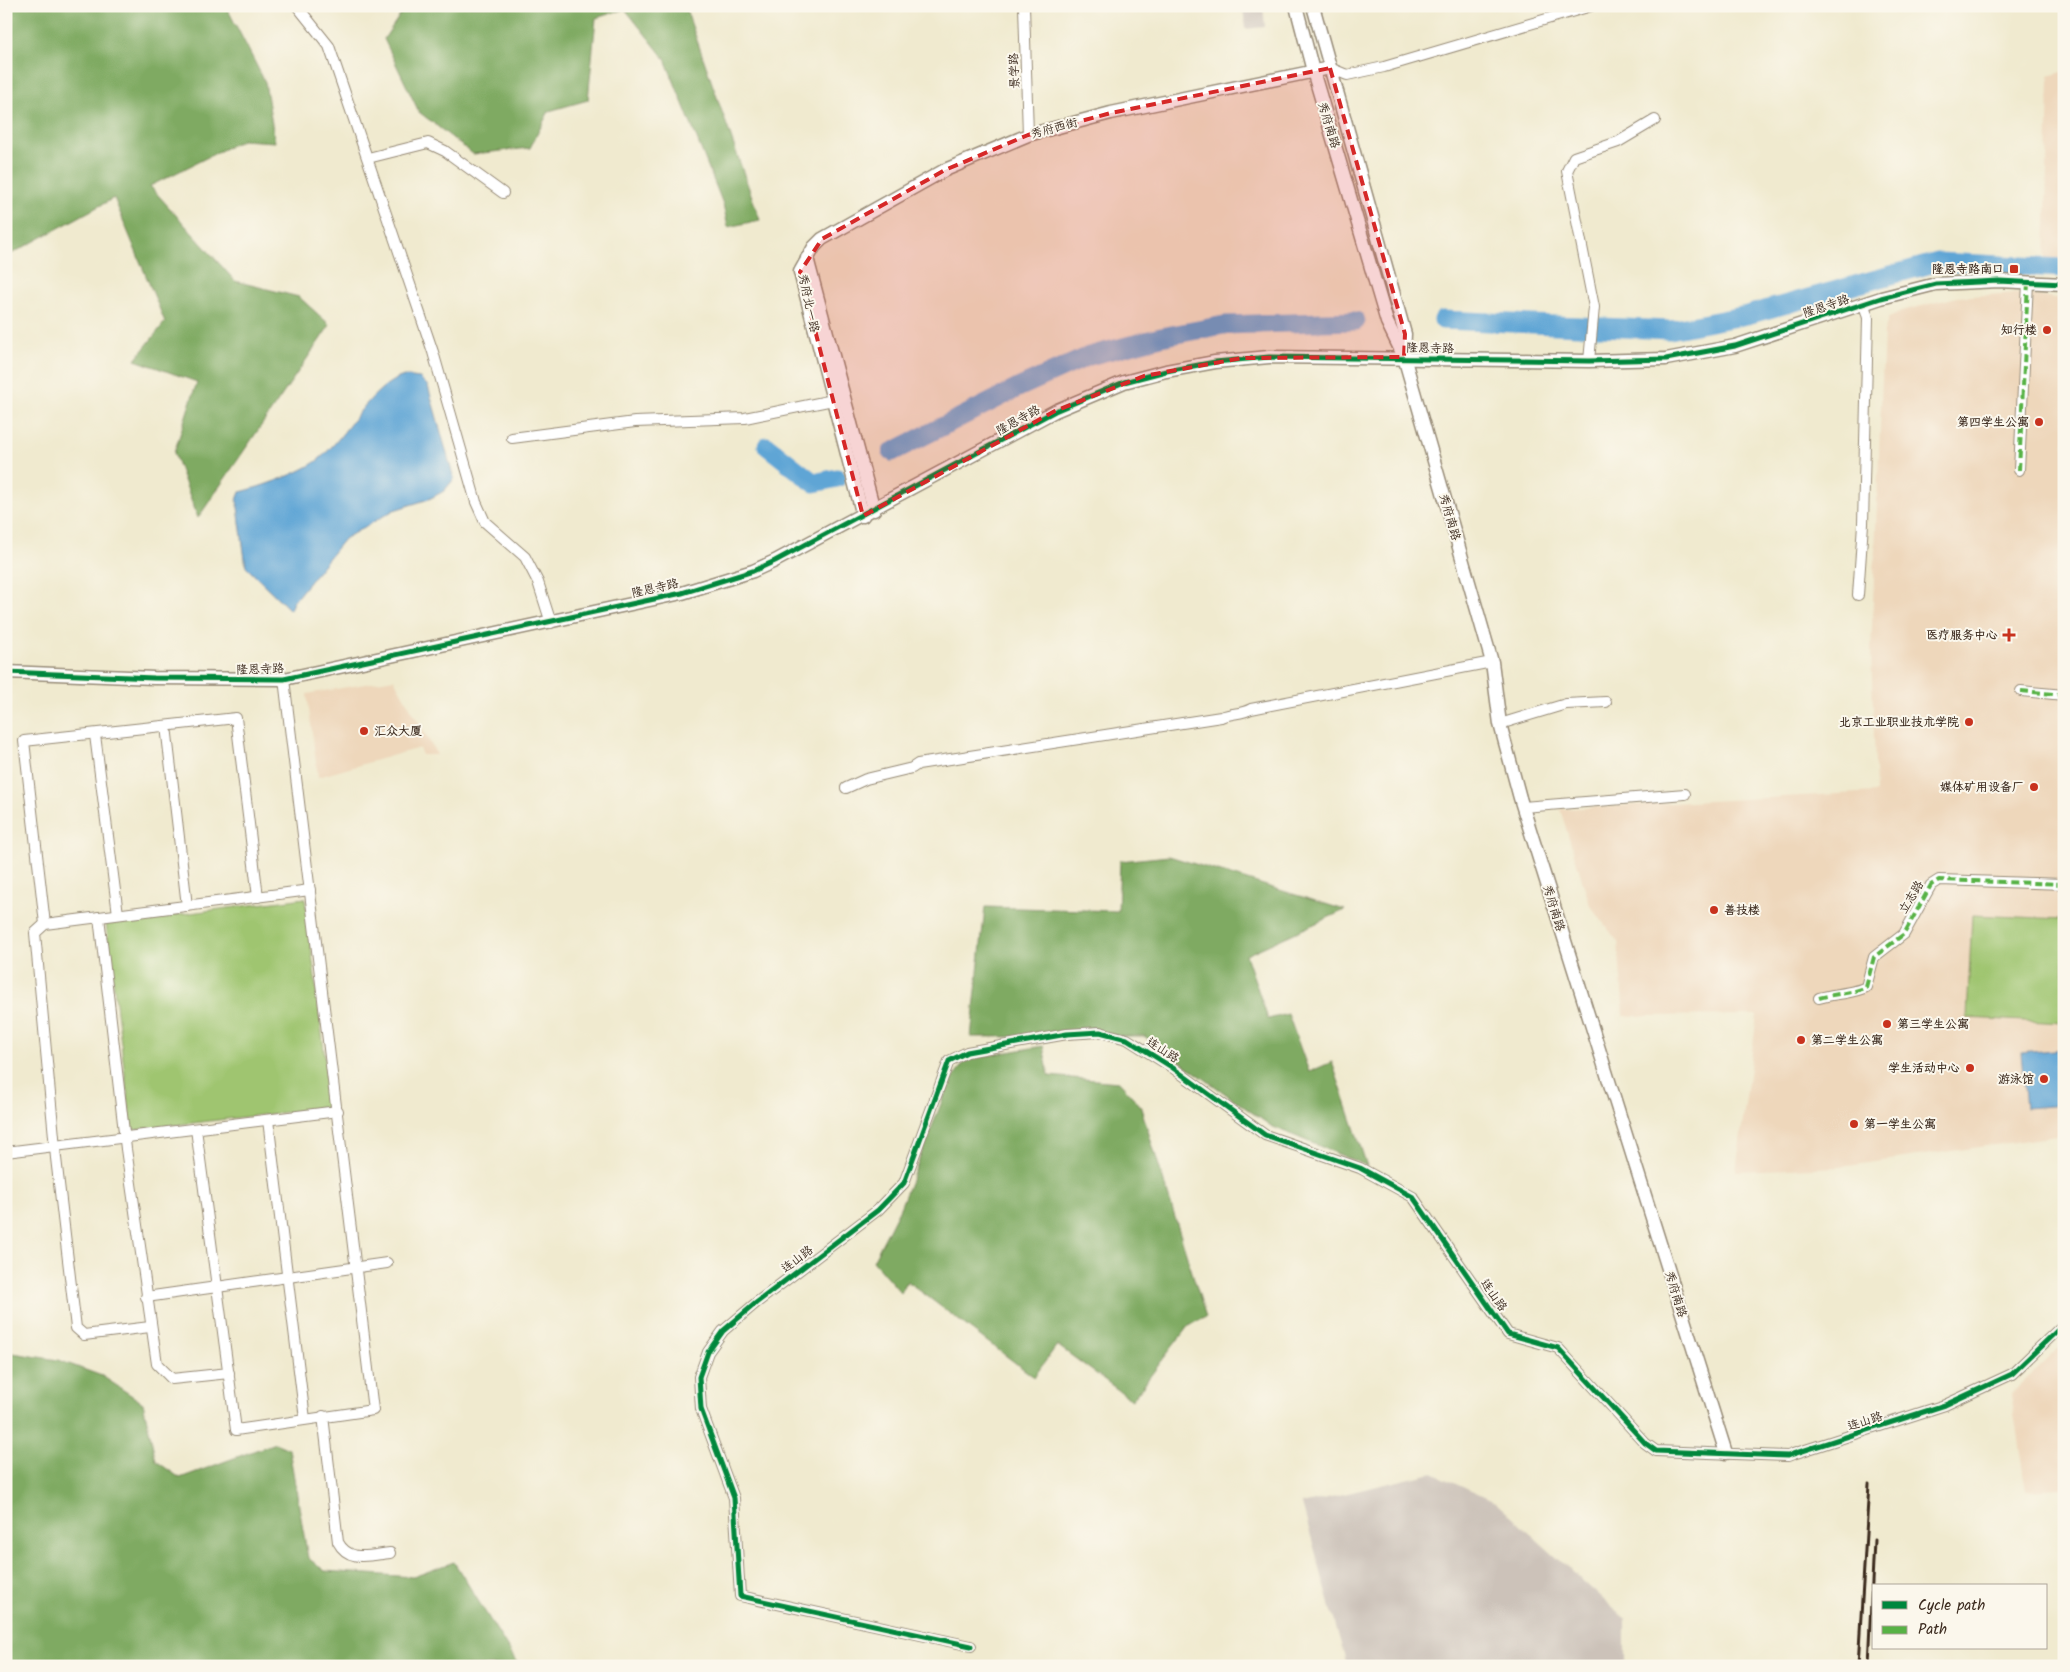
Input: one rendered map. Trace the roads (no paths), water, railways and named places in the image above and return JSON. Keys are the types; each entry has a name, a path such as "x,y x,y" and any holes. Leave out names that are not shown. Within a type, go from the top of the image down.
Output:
{"street":[{"path":"297,6 329,46 433,352 476,502 485,522 524,557 538,582 551,622"},
{"name":"景学路","path":"1024,6 1028,135"},
{"name":"秀府南路","path":"1296,6 1313,71 1388,322 1404,357 1492,662 1500,724 1523,807 1726,1453"},
{"name":"秀府南路","path":"1313,6 1405,334 1404,357"},
{"path":"1330,68 1348,75 1591,6"},
{"name":"秀府西街","path":"808,258 822,239 971,158 1028,135 1111,113 1330,68"},
{"path":"1589,356 1594,307 1567,171 1574,157 1618,142 1655,120"},
{"path":"368,158 428,143 445,150 503,193"},
{"name":"秀府北一路","path":"808,258 800,272 833,400 869,513"},
{"name":"秀府北一路","path":"808,258 869,513"},
{"name":"隆恩寺路","path":"6,672 154,678 284,679 682,593 753,571 869,513 1055,412 1101,390 1144,376 1242,358 1589,356 1666,359 1708,352 1766,336 1864,304 1936,284 1979,281 2064,284"},
{"path":"2019,470 2028,282"},
{"path":"1858,595 1863,524 1867,328 1864,304"},
{"path":"512,438 635,422 745,418 833,400"},
{"path":"846,788 866,779 912,768 918,764 1221,717 1237,712 1243,713 1251,709 1492,662"},
{"path":"196,1129 236,1430 373,1410 284,679"},
{"path":"2021,691 2064,695"},
{"path":"1500,724 1566,704 1606,702"},
{"path":"45,924 24,741 95,735 236,718 258,897"},
{"path":"166,726 188,906"},
{"path":"95,735 118,914"},
{"path":"1523,807 1685,794"},
{"name":"立志路","path":"1819,998 1838,992 1860,991 1866,987 1874,957 1904,934 1931,885 1939,880 2064,884"},
{"path":"150,1327 84,1335 76,1328 35,955 35,933 45,924 310,890"},
{"path":"99,917 125,1138 150,1327 157,1364 172,1379 229,1373"},
{"name":"连山路","path":"971,1646 740,1596 734,1498 701,1409 699,1377 708,1352 723,1332 756,1302 878,1210 904,1183 949,1061 967,1052 1022,1044 1067,1034 1100,1032 1127,1038 1173,1068 1265,1135 1360,1168 1413,1197 1508,1334 1558,1348 1645,1443 1656,1451 1788,1456 1945,1405 2012,1374 2064,1324"},
{"path":"6,1152 338,1112"},
{"path":"268,1120 304,1419"},
{"path":"146,1297 356,1269 387,1263"},
{"path":"323,1416 338,1542 343,1552 352,1556 390,1553"}],"water":[{"path":"404,376 420,378 428,386 454,479 444,491 429,499 394,510 344,539 293,602 290,610 246,567 237,500 240,492 281,479 311,465 328,450 380,390"},
{"name":"游泳馆","path":"2064,1049 2064,1105 2026,1108 2021,1053"}],"waterway":[{"path":"1443,320 1670,330 1747,315 1938,262 2064,268"},
{"path":"892,452 1020,387 1089,356 1161,337 1224,325 1356,321"},
{"path":"767,446 814,483 837,478"}],"railway":[{"path":"1858,1666 1869,1484"},
{"path":"1868,1666 1874,1540"}],"place":[{"name":"隆恩寺路南口","path":"2014,269"},
{"name":"知行楼","path":"2047,330"},
{"name":"第四学生公寓","path":"2039,422"},
{"name":"医疗服务中心","path":"2009,635"},
{"name":"北京工业职业技术学院","path":"1969,722"},
{"name":"汇众大厦","path":"364,731"},
{"name":"媒体矿用设备厂","path":"2034,787"},
{"name":"善技楼","path":"1714,910"},
{"name":"第三学生公寓","path":"1887,1024"},
{"name":"第二学生公寓","path":"1801,1040"},
{"name":"学生活动中心","path":"1970,1068"},
{"name":"游泳馆","path":"2044,1079"},
{"name":"第一学生公寓","path":"1854,1124"}]}
